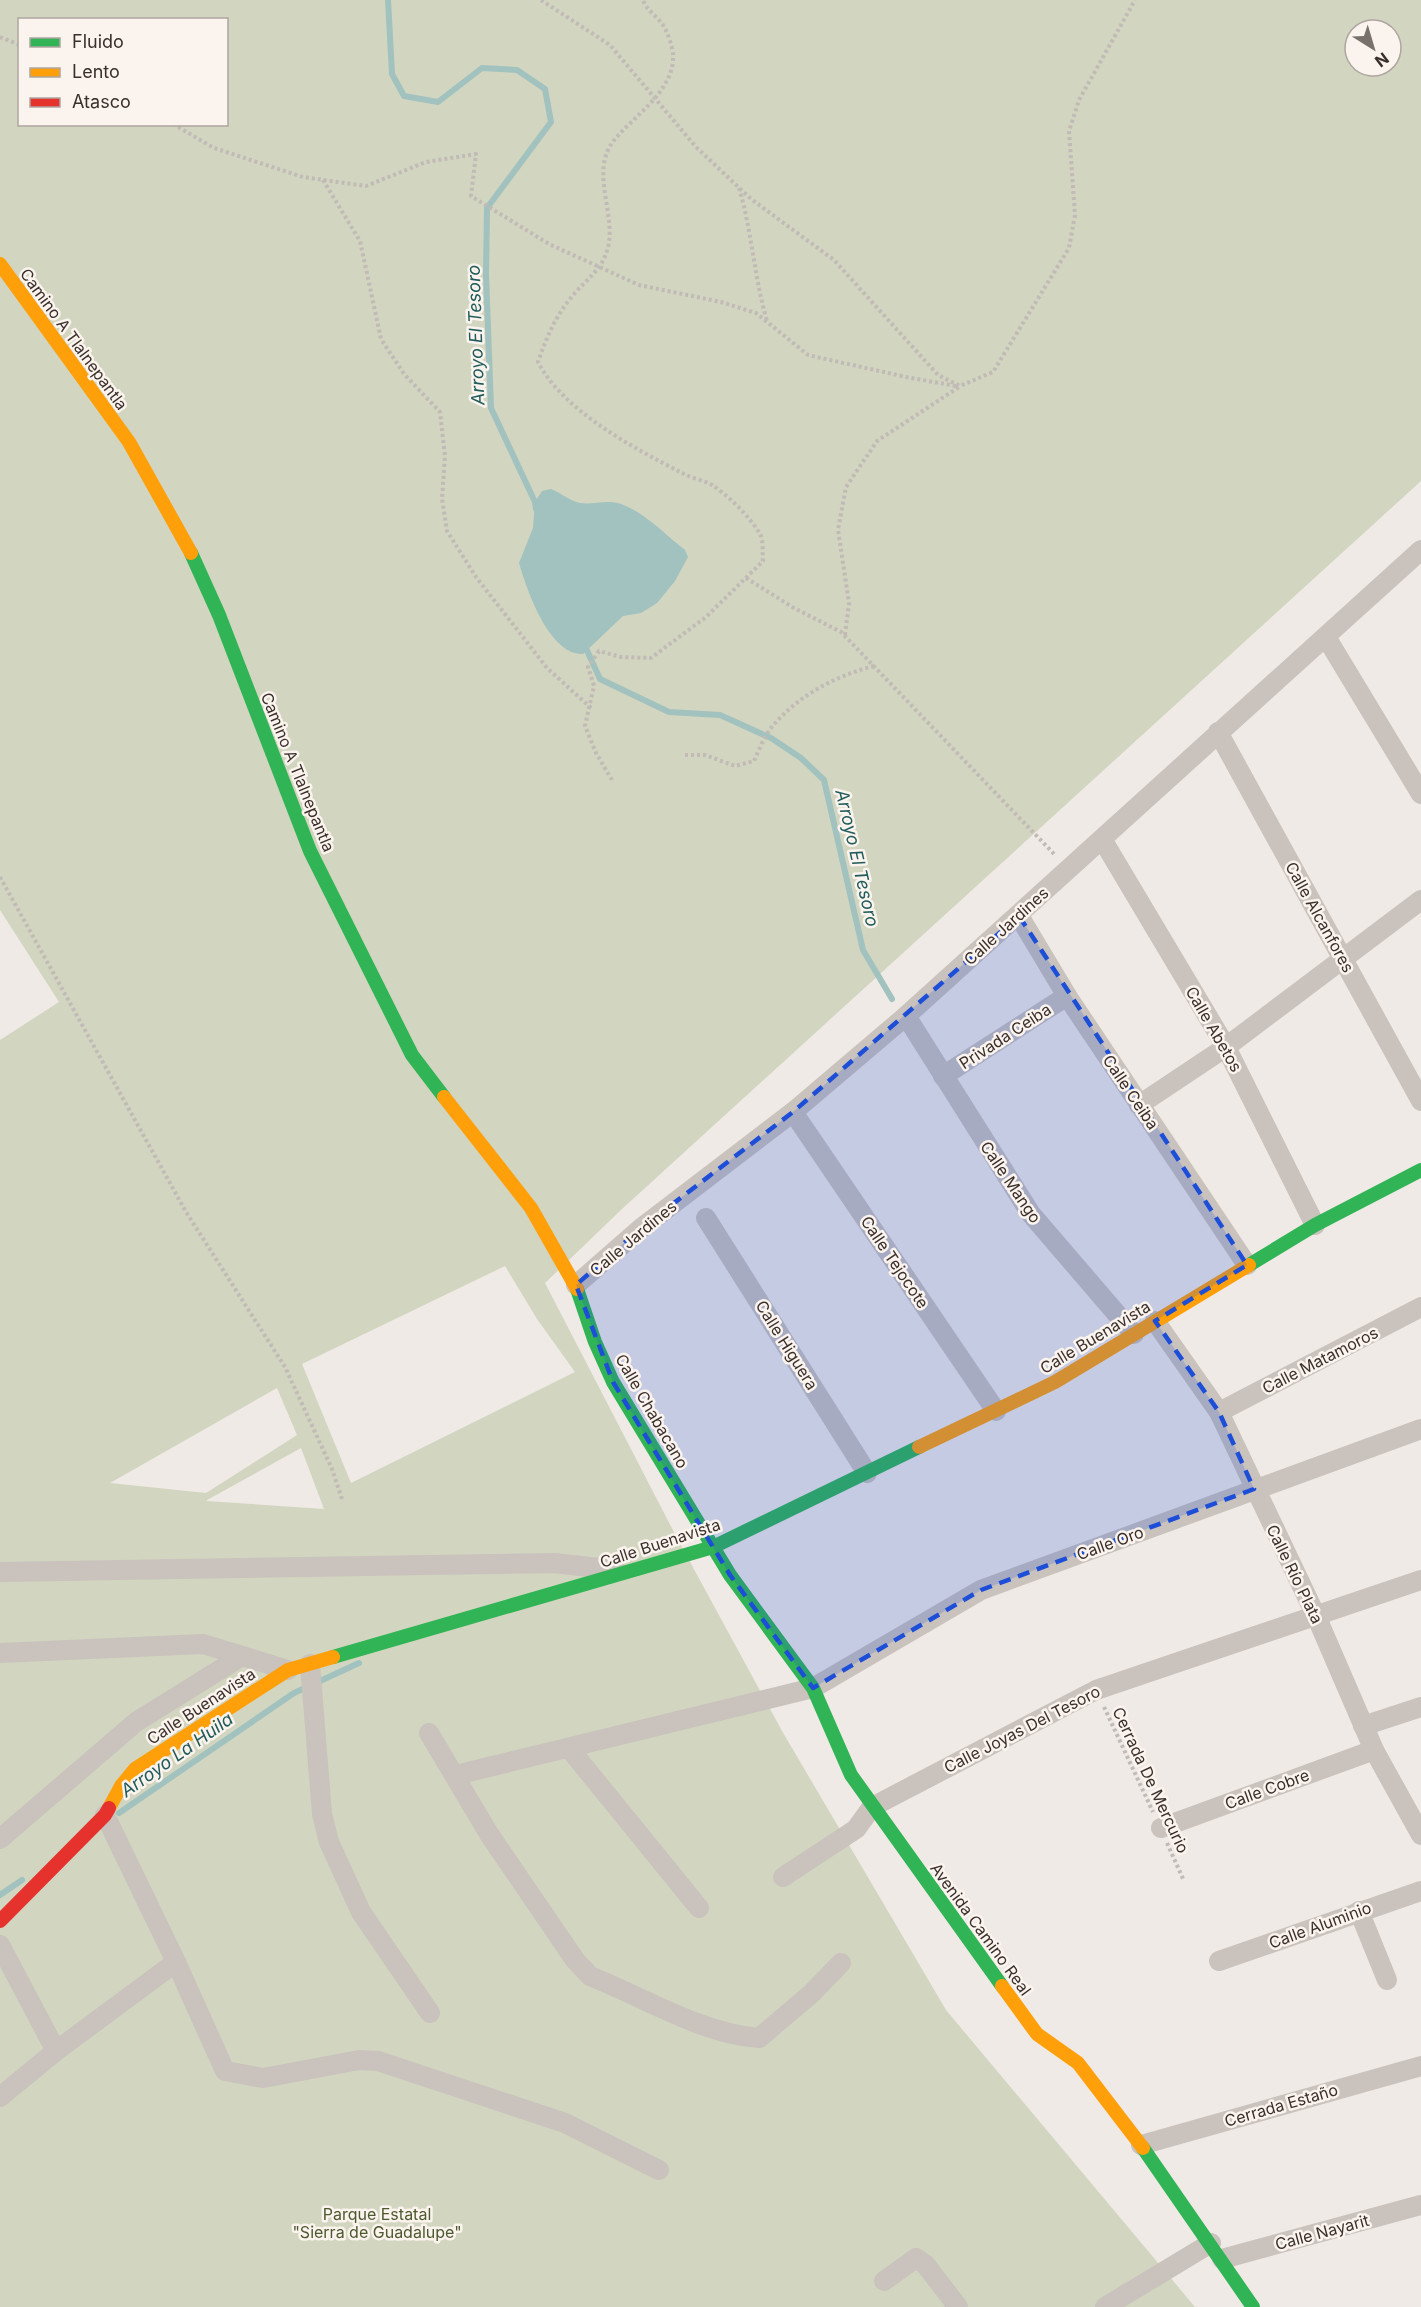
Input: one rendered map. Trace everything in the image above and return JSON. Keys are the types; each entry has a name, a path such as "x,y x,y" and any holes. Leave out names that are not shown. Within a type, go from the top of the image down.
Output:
{"street":[{"name":"Camino A Tlalnepantla","path":"0,264 129,442 182,532 219,615 310,851 412,1055 531,1208 576,1285"},
{"name":"Calle Jardines","path":"576,1285 640,1229 793,1112 906,1016 1421,550"},
{"path":"1326,637 1421,794"},
{"name":"Calle Alcanfores","path":"1218,732 1421,1101"},
{"name":"Calle Abetos","path":"1102,839 1226,1047 1315,1225"},
{"path":"1139,1105 1226,1047 1421,900"},
{"name":"Calle Ceiba","path":"1019,916 1067,996 1247,1265"},
{"name":"Privada Ceiba","path":"943,1076 1067,996"},
{"name":"Calle Mango","path":"906,1016 1031,1214 1134,1334"},
{"name":"Calle Tejocote","path":"793,1112 996,1412"},
{"name":"Calle Buenavista","path":"0,1921 105,1815 121,1786 135,1769 288,1670 713,1547 1055,1382 1315,1225 1421,1170"},
{"name":"Calle Higuera","path":"706,1218 867,1473"},
{"name":"Calle Chabacano","path":"576,1285 595,1342 613,1382 713,1547"},
{"name":"Calle Matamoros","path":"1219,1412 1421,1307"},
{"name":"Calle Río Plata","path":"1155,1322 1219,1412 1317,1618 1374,1750 1421,1835"},
{"name":"Calle Oro","path":"456,1775 813,1688 981,1590 1421,1429"},
{"name":"Avenida Camino Real","path":"713,1547 730,1575 813,1688 851,1775 872,1807 1037,2034 1078,2063 1141,2145 1211,2243 1253,2307"},
{"path":"0,1572 554,1563 627,1572"},
{"name":"Calle Joyas Del Tesoro","path":"783,1877 856,1829 872,1807 1096,1690 1317,1618 1421,1580"},
{"path":"0,1653 203,1644 288,1670"},
{"path":"0,1839 136,1722 242,1656"},
{"path":"310,1664 322,1814 329,1842 361,1912 430,2013"},
{"path":"1363,1726 1421,1707"},
{"path":"429,1733 489,1834 575,1960 590,1976 713,2029 741,2037 759,2038 811,1994 841,1963"},
{"path":"569,1748 699,1908"},
{"name":"Calle Cobre","path":"1161,1828 1374,1750"},
{"path":"105,1815 176,1962 225,2071 263,2078 359,2060 378,2061 565,2123 659,2170"},
{"name":"Calle Aluminio","path":"1219,1961 1421,1891"},
{"path":"1359,1911 1387,1980"},
{"path":"0,1945 56,2051"},
{"path":"0,2097 56,2051 176,1962"},
{"name":"Cerrada Estaño","path":"1141,2145 1421,2066"},
{"name":"Calle Nayarit","path":"1222,2259 1421,2205"},
{"path":"1105,2307 1211,2243"},
{"path":"884,2281 916,2258 925,2264 958,2307"}],"path":[{"path":"541,0 610,45 696,147 738,187 834,260 938,375 960,386"},
{"path":"612,780 596,753 585,726 591,708 594,686 588,666 599,651 621,657 651,658 706,617 763,561 761,536 736,505 711,485 684,474 648,454 577,408 547,380 538,362 549,329 573,295 600,267 608,249 608,216 603,172 611,144 669,77 673,55 664,26 644,4 644,0"},
{"path":"845,636 849,603 838,530 846,487 877,441 960,386 993,372 1069,248 1076,215 1069,131 1080,100 1135,0"},
{"path":"0,37 18,44"},
{"path":"176,126 214,148 303,177 366,186 426,162 476,154 471,196 549,244 639,285 721,302 756,313 808,355 906,377 960,386"},
{"path":"323,180 360,241 381,339 404,374 440,412 445,456 442,499 447,531 476,578 547,668 591,708"},
{"path":"738,187 748,219 755,274 768,323"},
{"path":"746,578 845,636 1069,870"},
{"path":"686,755 705,754 735,766 754,761 770,729 795,702 845,673 874,666"},
{"path":"0,877 186,1212 285,1367 332,1469 343,1502"},
{"name":"Cerrada De Mercurio","path":"1096,1690 1184,1881"}],"highlighted area":[{"path":"1019,916 1247,1265 1155,1321 1219,1412 1254,1489 981,1590 813,1688 730,1575 613,1382 576,1285 640,1229 793,1112"}],"green space":[{"name":"Parque Estatal \"Sierra de Guadalupe\"","path":"0,0 1421,0 1421,481 622,1209 545,1283 677,1538 782,1731 946,2010 1195,2307 0,2307 0,1040 59,1002 0,910","holes":["505,1266 537,1319 575,1372 351,1483 302,1364","277,1388 297,1435 206,1493 110,1483","301,1448 324,1509 207,1501 207,1500"]}],"water":[{"path":"551,489 580,503 611,502 630,508 647,518 685,550 688,557 675,581 657,603 641,613 623,616 583,654 571,651 560,644 550,633 534,604 519,563 533,528 535,502 542,491"}],"waterway":[{"name":"Arroyo El Tesoro","path":"388,0 392,74 404,96 438,102 482,68 517,70 545,89 551,122 487,208 486,275 491,408 535,502 536,509"},
{"name":"Arroyo El Tesoro","path":"584,644 600,679 669,712 720,715 771,738 801,758 824,780 863,950 892,999"},
{"name":"Arroyo La Huila","path":"119,1813 294,1693 359,1663"},
{"name":"Arroyo La Huila","path":"0,1895 22,1880"}],"traffic: fast":[{"path":"191,553 219,615 310,851 412,1055 444,1097"},
{"path":"1249,1265 1315,1225 1421,1170"},
{"path":"577,1289 595,1342 613,1382 730,1575 813,1688 851,1775 1002,1986"},
{"path":"333,1657 713,1547 919,1447"},
{"path":"1143,2148 1253,2307"}],"traffic: slow":[{"path":"0,264 129,442 191,553"},
{"path":"444,1097 531,1208 577,1289"},
{"path":"919,1447 1055,1382 1249,1265"},
{"path":"109,1808 121,1786 135,1769 288,1670 333,1657"},
{"path":"1002,1986 1037,2034 1078,2063 1143,2148"}],"traffic: jam":[{"path":"0,1921 105,1815 109,1808"}]}
